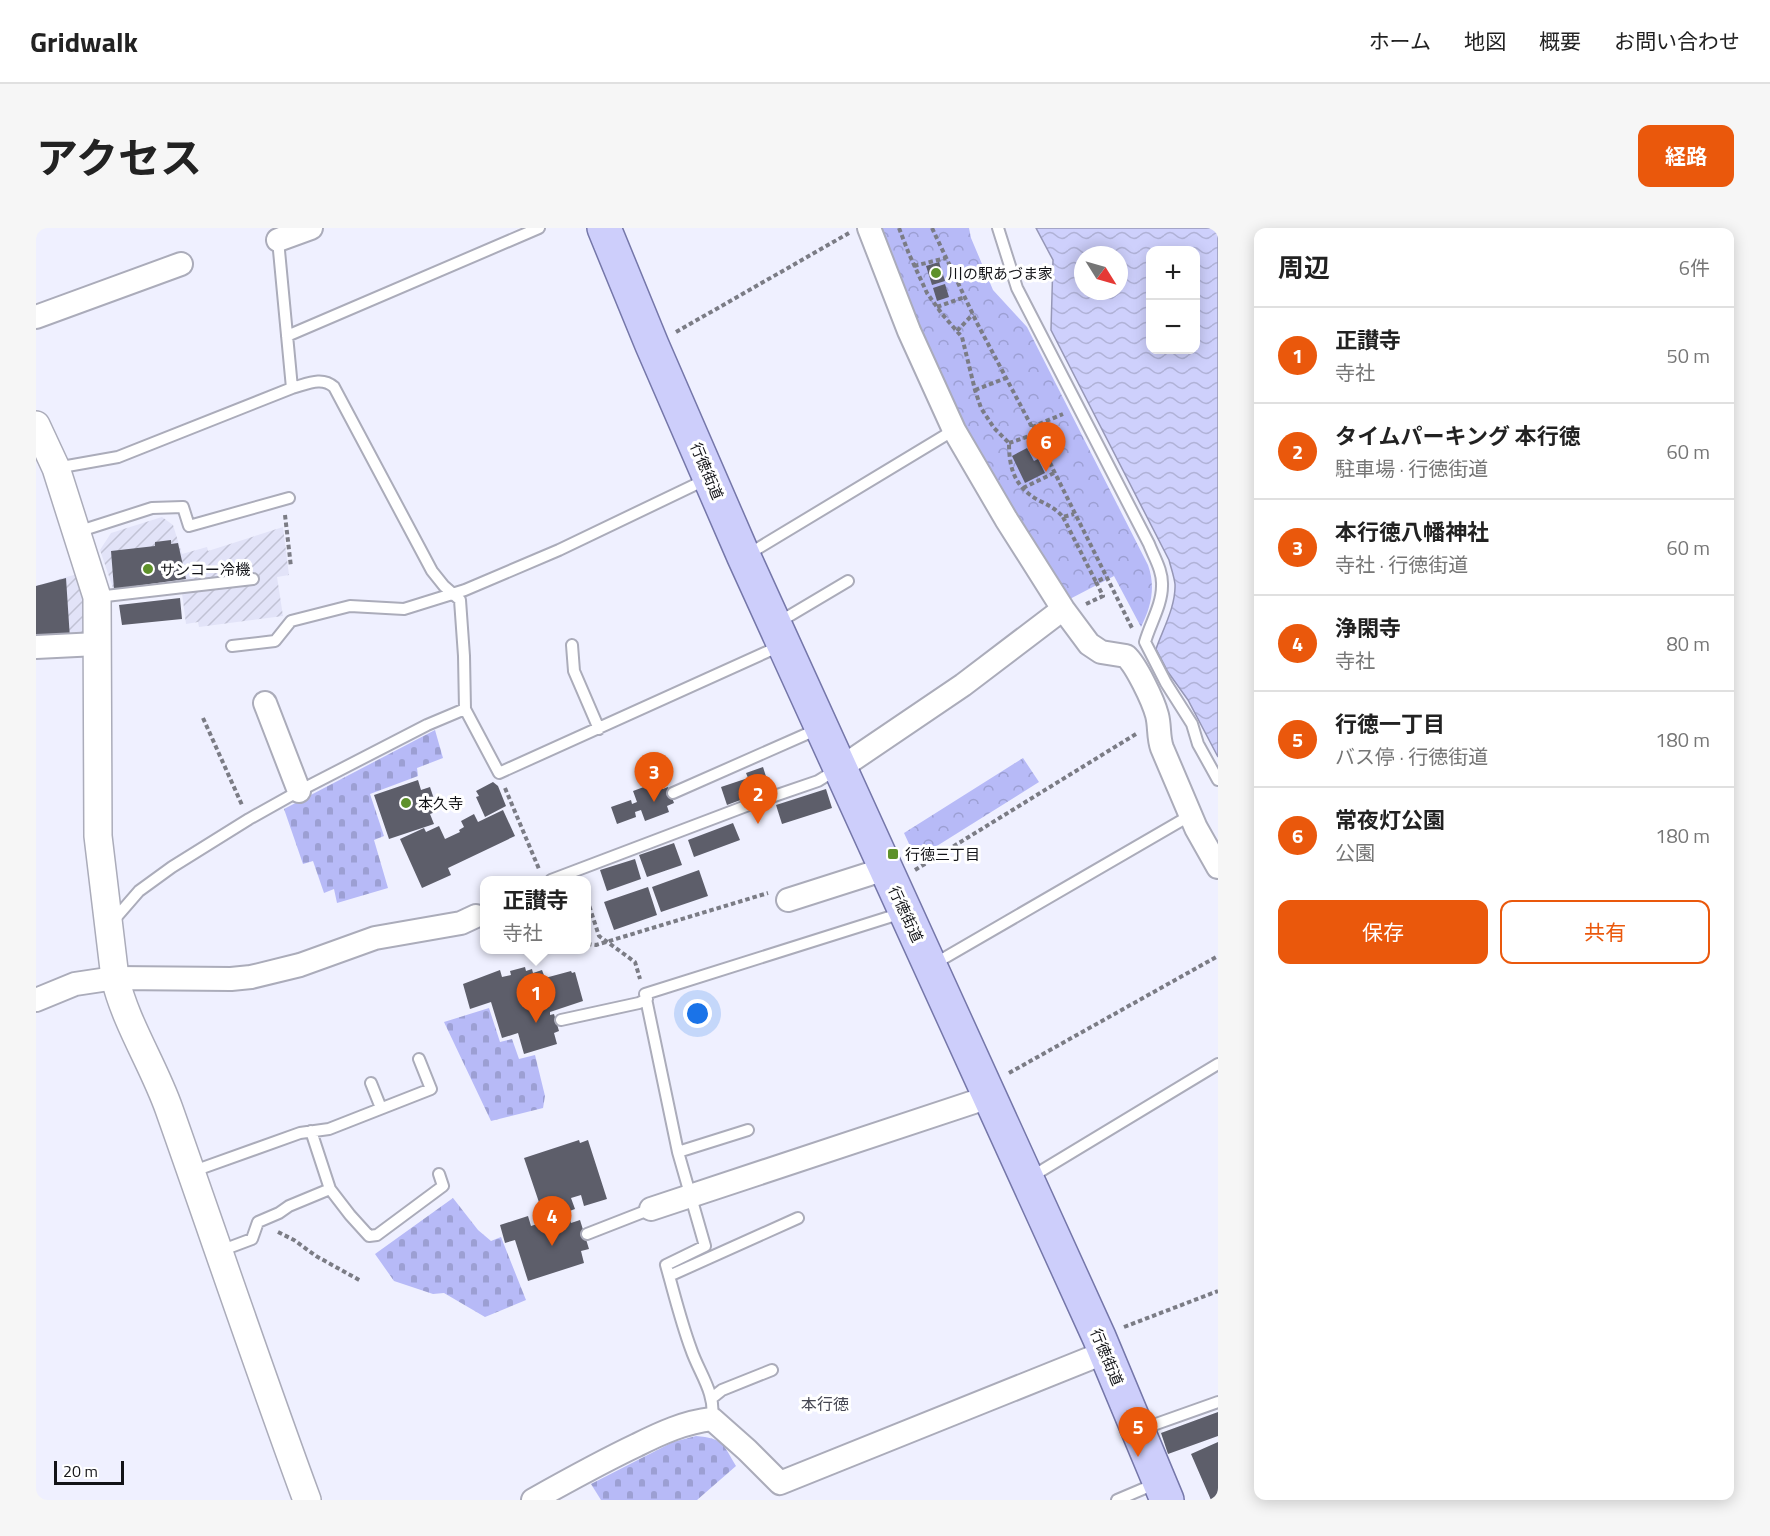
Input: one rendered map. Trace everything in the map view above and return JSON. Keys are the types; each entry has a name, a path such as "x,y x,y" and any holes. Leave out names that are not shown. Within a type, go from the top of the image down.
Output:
{"main road":[{"name":"行徳街道","path":"604,228 744,557 1102,1344 1164,1491"}],"street":[{"path":"278,240 311,228"},
{"path":"868,228 909,331 954,430 1006,519 1063,609 1089,644 1096,650 1120,654 1130,660 1153,705 1162,748 1196,828 1217,865"},
{"path":"36,317 181,264"},
{"path":"36,425 56,468 97,597 98,836 115,978 125,1011 168,1105 307,1500"},
{"path":"839,769 963,685 1063,609"},
{"path":"36,647 97,644"},
{"path":"265,703 299,791"},
{"path":"783,895 894,888"},
{"path":"36,1000 75,984 115,978 231,979 251,977 300,965 375,938 461,923 480,914"},
{"path":"651,1209 986,1092"},
{"path":"532,1500 619,1453 692,1421 712,1409 747,1450 780,1483 1102,1344"}],"lane":[{"path":"287,336 539,228"},
{"path":"999,228 1017,288 1149,544 1160,570 1162,587 1145,642 1166,683 1192,724 1198,744 1218,780"},
{"path":"278,240 292,388"},
{"path":"56,468 118,457 292,388 320,380 328,381 334,387 432,572 460,600 465,709 499,773 599,729 779,635 848,581"},
{"path":"744,557 954,430"},
{"path":"232,646 275,641 291,621 350,606 404,609 465,590 559,550 710,478"},
{"path":"76,532 152,508 183,507 189,526 286,498"},
{"path":"97,597 253,579"},
{"path":"572,645 574,671 599,729"},
{"path":"109,926 139,891 172,867 249,819 427,724 465,709"},
{"path":"673,793 821,728"},
{"path":"562,876 818,781 839,769"},
{"path":"930,967 1191,815"},
{"path":"561,1020 639,1003 646,997 894,888"},
{"path":"646,997 678,1152 705,1246 666,1264 691,1350 712,1409"},
{"path":"191,1172 300,1133 329,1129 431,1089 419,1059"},
{"path":"1027,1180 1218,1064"},
{"path":"371,1083 381,1108"},
{"path":"678,1152 748,1130"},
{"path":"311,1131 330,1189 369,1236 377,1235 443,1186 439,1174"},
{"path":"218,1251 252,1239 258,1221 330,1189"},
{"path":"587,1234 651,1209"},
{"path":"669,1276 798,1218"},
{"path":"712,1409 722,1390 772,1370"},
{"path":"1138,1431 1218,1402"},
{"path":"1117,1500 1164,1491"}],"path":[{"path":"652,345 858,228"},
{"path":"899,228 927,293 962,337 981,408 989,421 1009,443 1014,475 1023,488 1063,517 1100,590"},
{"path":"932,228 1107,578 1096,582"},
{"path":"914,266 946,258"},
{"path":"937,307 965,297"},
{"path":"957,331 973,314"},
{"path":"975,390 1006,378"},
{"path":"1032,427 1078,407"},
{"path":"1009,443 1035,434"},
{"path":"1023,488 1054,473"},
{"path":"286,498 291,567"},
{"path":"1063,517 1074,513"},
{"path":"202,717 249,819"},
{"path":"894,888 1138,732 1158,723"},
{"path":"499,773 539,870"},
{"path":"591,944 783,895"},
{"path":"591,911 599,936 635,962 646,997"},
{"path":"986,1092 1218,956"},
{"path":"252,1239 274,1231 294,1240 316,1256 361,1281"},
{"path":"1102,1344 1218,1291"}],"shaded area":[{"path":"162,517 173,525 182,554 207,547 208,551 283,527 289,575 277,577 283,616 199,627 198,622 186,624 182,593 190,592 188,580 114,591 100,550 111,533"},
{"path":"77,574 84,596 85,638 70,639 36,586"}],"green space":[{"path":"876,228 969,228 993,290 1027,327 1148,565 1152,589 1141,627 1114,576 1066,601 1014,517 935,369"},
{"path":"435,730 443,758 417,768 418,776 370,794 384,836 374,840 388,888 337,903 334,889 324,893 313,861 303,864 284,809"},
{"path":"1023,758 1039,782 916,859 904,833"},
{"path":"489,1008 500,1042 512,1039 519,1059 535,1055 545,1096 543,1108 491,1121 444,1022"},
{"path":"453,1198 478,1230 491,1241 501,1237 526,1300 485,1317 444,1293 433,1294 394,1281 375,1254"},
{"path":"696,1436 712,1438 721,1444 736,1466 697,1500 601,1500 591,1484 673,1442"}],"water":[{"path":"1036,228 1218,228 1218,757 1188,700 1168,672 1156,649 1175,592 1169,560 1051,330 1053,260"}],"building":[{"name":"川の駅あづま家","path":"939,262 945,281 932,285 926,266"},
{"path":"945,284 949,297 937,301 933,288"},
{"path":"1027,448 1034,461 1038,459 1045,473 1025,483 1012,456"},
{"name":"サンコー冷機","path":"171,540 171,544 178,543 186,579 114,589 111,551 155,546 155,542"},
{"path":"66,578 70,639 36,640 36,586"},
{"path":"180,598 182,619 122,625 119,605"},
{"path":"763,767 770,789 727,805 721,787 748,778 746,773"},
{"name":"本久寺","path":"418,780 421,790 430,787 438,811 430,814 434,824 389,839 374,795"},
{"path":"660,781 663,789 668,787 674,803 667,806 669,812 645,821 641,810 635,812 636,817 617,824 611,807 631,800 632,804 637,802 633,791"},
{"path":"493,782 498,786 506,806 485,817 476,797 479,796 476,791"},
{"path":"826,789 832,808 782,824 776,805"},
{"path":"503,810 515,836 448,868 451,875 422,888 400,839 424,828 426,832 439,826 445,839 460,832 459,830 464,827 461,821 474,814 478,822"},
{"path":"733,823 740,840 694,857 688,840"},
{"path":"674,843 682,865 647,877 639,855"},
{"path":"635,859 641,879 607,891 600,870"},
{"path":"699,870 708,896 661,912 652,887"},
{"path":"648,887 657,915 614,930 604,902"},
{"path":"525,967 526,971 532,969 533,973 542,970 545,978 575,972 583,1001 550,1012 550,1015 554,1014 559,1031 554,1033 557,1044 524,1054 518,1033 502,1038 491,1002 470,1009 463,984 500,970 502,977 511,975 510,971"},
{"path":"579,1140 580,1143 588,1140 607,1199 584,1206 581,1195 571,1198 575,1209 545,1220 524,1158"},
{"path":"568,1214 571,1223 580,1220 589,1249 581,1251 584,1263 528,1281 515,1240 505,1243 500,1225 528,1216 531,1226"},
{"path":"1218,1412 1218,1436 1168,1454 1161,1433"},
{"path":"1218,1442 1218,1500 1211,1500 1191,1454"}],"place":[{"name":"川の駅あづま家","path":"936,273"},
{"name":"常夜灯公園","path":"1046,472"},
{"name":"サンコー冷機","path":"148,569"},
{"name":"本行徳八幡神社","path":"654,802"},
{"name":"本久寺","path":"406,803"},
{"name":"タイムパーキング 本行徳","path":"758,824"},
{"name":"行徳三丁目","path":"893,854"},
{"name":"正讃寺","path":"536,1023"},
{"name":"浄閑寺","path":"552,1246"},
{"name":"行徳一丁目","path":"1138,1457"}],"district":[{"name":"本行徳","path":"825,1404"}]}
